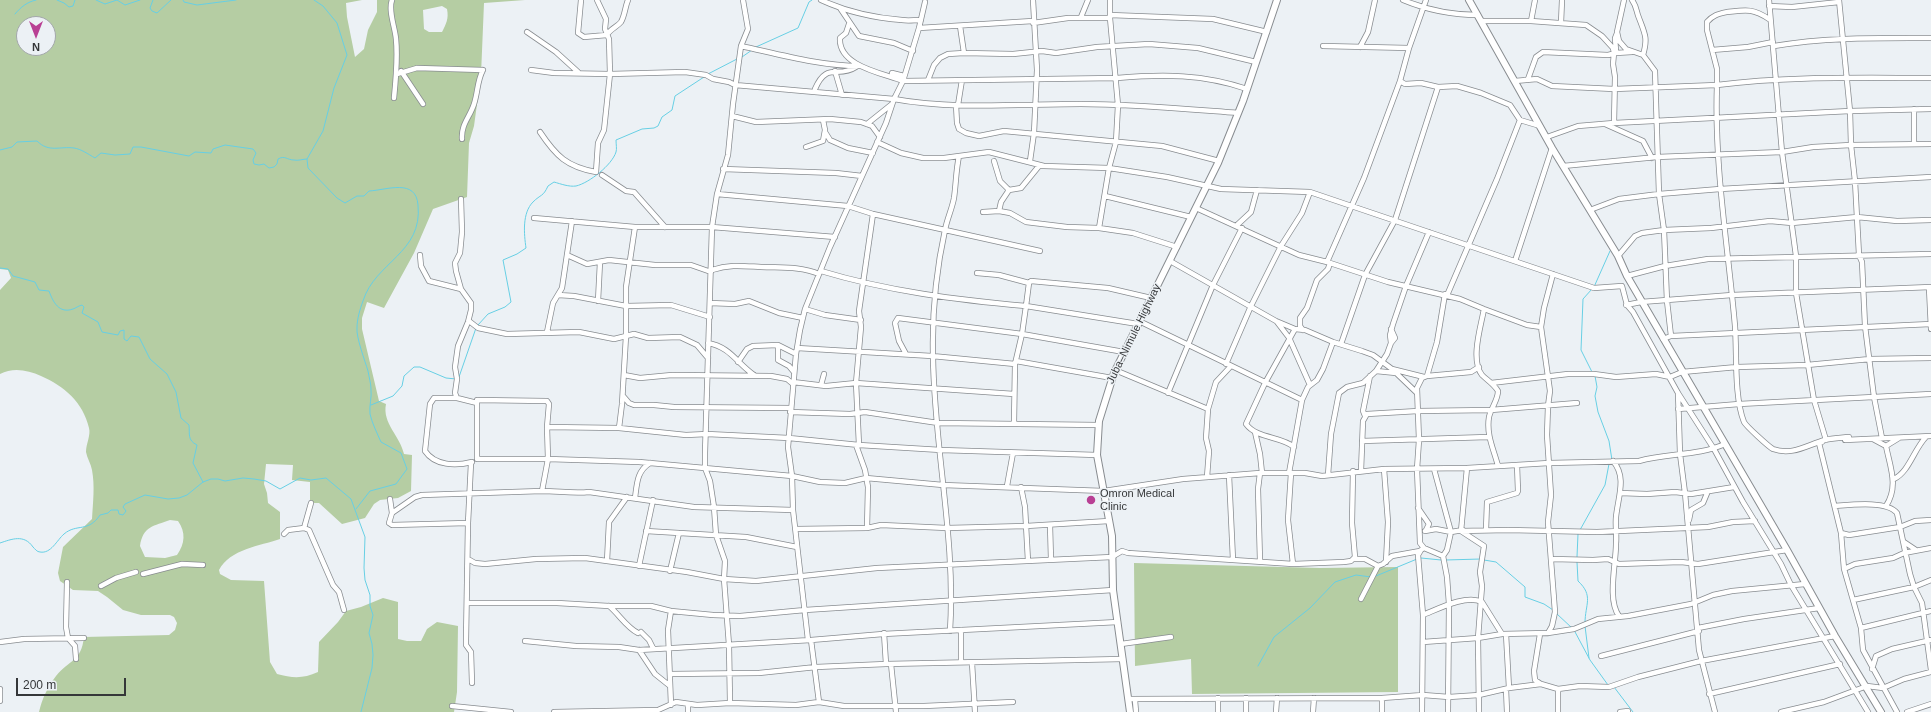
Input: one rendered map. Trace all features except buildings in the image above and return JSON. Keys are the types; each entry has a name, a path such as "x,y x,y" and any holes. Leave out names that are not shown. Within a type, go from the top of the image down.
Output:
{"main road":[{"name":"Juba–Nimule Highway","path":"1130,712 1132,700 1123,659 1113,590 1112,536 1097,455 1099,425 1115,370 1219,160 1247,89 1277,0"},
{"path":"1469,0 1552,148 1618,256 1641,302 1787,550 1804,584 1882,712"}],"street":[{"path":"392,0 390,10 394,20 397,74 394,98"},
{"path":"581,0 578,33 584,37 606,35"},
{"path":"540,132 551,148 566,162 583,170 596,172 598,143 604,130 610,74 609,39 606,35 606,19 597,0"},
{"path":"606,35 608,31 620,23 628,0"},
{"path":"730,703 729,645 724,579 725,561 716,535 710,481 705,468 708,343 712,271 712,227 717,194 728,155 735,85 741,46 748,29 743,0"},
{"path":"821,0 840,8 902,20 921,20"},
{"path":"1030,161 1036,105 1036,52 1032,0"},
{"path":"1081,17 1088,0"},
{"path":"1099,228 1109,168 1116,142 1118,105 1117,78 1110,17 1110,0"},
{"path":"1360,46 1367,36 1374,0"},
{"path":"1403,0 1423,7 1479,18 1586,25 1613,48 1615,53"},
{"path":"1303,330 1300,326 1300,318 1307,308 1317,280 1328,269 1328,262 1353,205 1400,81 1409,48 1426,0"},
{"path":"1561,23 1562,0"},
{"path":"1614,123 1615,77 1613,64 1615,38 1624,0"},
{"path":"1632,0 1638,9 1639,17 1644,28 1646,44 1643,56"},
{"path":"1769,0 1769,19 1774,44 1782,152 1796,256 1796,293 1814,400 1826,440"},
{"path":"1531,21 1536,1"},
{"path":"1769,6 1792,7 1839,1 1850,111 1859,256 1862,262 1864,289 1865,326 1874,397 1882,438"},
{"path":"819,702 816,667 809,640 800,577 793,510 792,476 789,459 790,410 796,354 805,309 834,237 873,153 904,78 913,51 925,2"},
{"path":"840,8 849,24 859,36 894,43 913,51"},
{"path":"1769,19 1758,12 1735,10 1714,15 1706,24 1717,70 1716,118 1720,189 1729,260 1739,404 1744,424 1773,449 1795,451 1826,440 1849,437"},
{"path":"919,28 1033,22 1081,17 1110,17 1213,20 1267,32"},
{"path":"849,24 846,33 840,38 842,49 848,58 860,66"},
{"path":"960,26 964,53"},
{"path":"527,32 556,52 578,72"},
{"path":"1617,32 1622,46 1643,56 1655,71 1657,122 1655,158 1664,230 1667,300 1671,336"},
{"path":"1367,36 1371,47"},
{"path":"1712,50 1842,38 1931,38"},
{"path":"928,80 934,65 940,58 948,54 964,53 1063,53 1114,46 1172,45 1198,48 1256,62"},
{"path":"741,46 783,56 794,56 817,61 860,66 904,78 962,80 1117,78 1148,75 1202,77 1247,89"},
{"path":"1324,46 1409,48"},
{"path":"1528,79 1536,57 1540,53 1553,52 1608,55 1633,52"},
{"path":"396,66 402,72 423,104"},
{"path":"815,89 819,81 829,71 848,70 860,66"},
{"path":"397,74 417,68 483,70 478,81 472,110 464,122 462,139"},
{"path":"531,70 546,72 610,74 685,72 706,75 713,79 729,82 735,85 842,95 893,102 957,105 1118,105 1238,113"},
{"path":"835,71 842,95"},
{"path":"1515,81 1537,79 1552,86 1614,89 1717,85 1749,81 1846,78 1931,78"},
{"path":"962,80 957,105 957,123 959,129 966,133 979,136 1004,131 1162,146 1219,160"},
{"path":"1400,81 1405,84 1421,84 1438,87 1457,86 1499,100 1513,108 1520,120 1540,126"},
{"path":"1342,344 1365,275 1395,220 1438,87"},
{"path":"867,124 893,102"},
{"path":"1914,109 1914,144"},
{"path":"1547,137 1573,127 1614,123 1850,111 1931,109"},
{"path":"732,116 756,122 841,120 867,124 872,126 878,140 901,153 923,158 959,156 989,152 1030,161 1044,166"},
{"path":"806,147 823,141 825,132 823,120"},
{"path":"1422,712 1423,616 1418,559 1422,550 1419,536 1418,508 1417,469 1419,440 1417,388 1425,377 1437,342 1447,294 1470,246 1520,120"},
{"path":"1605,124 1644,141 1655,158"},
{"path":"825,132 830,140 848,148 873,153"},
{"path":"1563,166 1655,158 1782,152 1851,145 1931,144"},
{"path":"1515,260 1552,148"},
{"path":"950,631 952,600 945,492 943,485 932,356 936,295 945,230 954,198 954,182 959,156"},
{"path":"994,161 1000,181 1009,190"},
{"path":"999,211 1001,202 1009,190 1021,188 1039,166 1109,168 1225,189 1310,192 1353,205 1594,288 1622,286 1625,305 1633,312 1678,393 1714,449 1734,486 1774,552 1791,585 1868,712"},
{"path":"723,169 836,173 862,176"},
{"path":"602,175 626,191 634,192 665,227"},
{"path":"1590,210 1619,199 1659,194 1931,177"},
{"path":"1236,226 1251,212 1257,190"},
{"path":"1226,364 1251,306 1281,246 1294,228 1310,192"},
{"path":"717,194 848,206 873,214 1040,251"},
{"path":"1105,196 1191,217"},
{"path":"457,398 455,393 458,346 469,321 471,303 461,289 455,263 460,253 462,232 462,199"},
{"path":"1196,208 1300,255 1406,286 1447,294 1527,325 1541,327"},
{"path":"983,212 999,211 1010,213 1026,222 1067,227 1099,228 1133,233 1177,247"},
{"path":"866,528 868,502 865,470 857,445 858,414 856,383 861,320 859,311 873,214"},
{"path":"1618,256 1635,236 1642,233 1664,230 1725,227 1770,221 1792,223 1857,217 1897,221 1931,220"},
{"path":"534,218 635,227 712,227 834,237"},
{"path":"547,332 553,303 562,288 572,221"},
{"path":"619,428 624,375 626,306 635,227"},
{"path":"1168,393 1187,344 1213,285 1242,228"},
{"path":"1328,475 1331,434 1339,393 1347,387 1363,383 1376,371 1383,361 1391,344 1391,329 1406,286 1429,232"},
{"path":"1627,276 1665,266 1708,259 1729,260 1796,256 1897,256 1931,254"},
{"path":"420,255 421,266 429,281 461,289"},
{"path":"567,255 582,263 610,260 673,266 690,265 712,271 744,264 803,268 862,282 957,300 1026,306 1139,322 1302,400"},
{"path":"1170,261 1276,321 1295,329 1303,330 1333,342 1362,351 1383,361 1417,393"},
{"path":"598,301 600,262"},
{"path":"977,273 993,274 1029,283 1031,281 1108,288 1151,298"},
{"path":"1548,633 1552,626 1555,612 1552,559 1550,553 1549,531 1551,495 1547,443 1550,392 1541,327 1544,308 1553,274"},
{"path":"1014,423 1016,362 1022,334 1029,283"},
{"path":"1625,305 1641,302 1732,296 1864,289 1930,288 1931,329"},
{"path":"558,296 574,296 626,306 671,305 710,316"},
{"path":"710,303 735,304 749,301 774,311 803,318"},
{"path":"805,309 825,315 861,320"},
{"path":"1484,309 1478,340 1479,367 1482,374 1496,388 1498,394 1491,410 1488,426 1488,437 1498,466"},
{"path":"906,354 898,335 895,323 896,319 1022,334 1124,352"},
{"path":"469,321 476,327 507,334 579,332 614,339 634,334 648,338 680,337 697,345 708,358"},
{"path":"1276,321 1290,339 1310,385"},
{"path":"1663,339 1671,336 1931,324"},
{"path":"1294,447 1285,441 1255,432 1246,424 1265,383 1295,329"},
{"path":"1292,564 1289,526 1290,473 1302,400 1310,385 1317,380 1323,369 1333,342"},
{"path":"708,343 720,345 728,350 738,362 754,375"},
{"path":"738,362 747,349 753,346 778,345 796,354"},
{"path":"778,345 778,360 789,366 794,372"},
{"path":"797,348 1016,362 1112,378"},
{"path":"1491,383 1568,374 1594,374 1616,377 1656,374 1670,377 1682,372 1737,367 1807,365 1870,358 1931,358"},
{"path":"1207,477 1209,451 1206,438 1208,409 1216,382 1232,366"},
{"path":"1392,369 1425,377 1471,372 1479,367"},
{"path":"1115,370 1208,409"},
{"path":"1376,371 1396,373"},
{"path":"821,385 824,374"},
{"path":"624,375 640,378 672,375 780,376 793,383 821,385 856,383 1014,394"},
{"path":"1361,471 1365,416 1363,411 1370,376"},
{"path":"1678,393 1680,454 1701,661 1715,712"},
{"path":"1678,409 1702,406 1931,394"},
{"path":"622,396 629,404"},
{"path":"477,459 477,406 475,402 466,402 457,398 434,398 430,404 425,451 429,457 438,463 471,463 477,459 548,459 650,463 792,476 820,482 845,483 866,478 943,485 1007,486 1104,491 1207,477 1261,473 1328,475 1353,471 1639,461 1651,457 1714,449 1725,444"},
{"path":"477,400 547,401 549,404 547,426 548,459 542,491"},
{"path":"1365,416 1373,413 1491,410 1577,403"},
{"path":"622,405 629,404 674,407 790,410 820,414 858,414 864,412 938,423 1099,425"},
{"path":"547,426 619,428 686,435 706,434 789,438 857,445 941,450 1097,455"},
{"path":"1255,432 1260,454 1261,473 1258,504 1260,561"},
{"path":"1362,441 1488,437"},
{"path":"1819,443 1882,438 1929,437"},
{"path":"1894,479 1901,475 1919,444 1929,437"},
{"path":"1886,446 1900,438"},
{"path":"1873,439 1886,446 1894,479 1892,494 1886,506"},
{"path":"1819,443 1835,506 1844,569 1860,628 1863,650 1872,669 1897,712"},
{"path":"1007,486 1012,453"},
{"path":"1613,461 1620,471 1620,493 1615,531 1613,588 1616,612 1620,616"},
{"path":"471,463 468,523 466,645 472,652 472,683"},
{"path":"635,498 639,472 650,463"},
{"path":"1486,530 1487,502 1517,493 1518,491 1517,465"},
{"path":"1461,532 1467,468"},
{"path":"1434,469 1451,532 1448,550 1443,556"},
{"path":"1384,470 1388,522 1386,562"},
{"path":"1353,471 1352,523 1356,550 1354,559"},
{"path":"1229,475 1233,560"},
{"path":"1620,493 1647,494 1685,492 1691,494 1734,486"},
{"path":"1021,487 1026,526 1028,561"},
{"path":"392,513 415,497 422,494 542,491 568,492 577,494 589,492 694,507 793,510"},
{"path":"1688,527 1691,510 1703,503 1708,491"},
{"path":"607,561 609,522 627,497"},
{"path":"390,499 392,513 390,523 392,525 468,523"},
{"path":"639,566 653,500"},
{"path":"304,528 311,502"},
{"path":"1781,712 1806,709 1867,686 1883,688 1904,679 1931,671 1929,641 1922,602 1914,587 1904,553 1904,542 1897,513 1894,509 1886,506 1835,506"},
{"path":"1418,508 1429,524 1425,531 1419,536"},
{"path":"1840,533 1849,535 1900,527 1915,521 1931,520"},
{"path":"796,529 866,528 882,525 947,528 1026,526 1110,521"},
{"path":"1461,532 1486,530 1578,533 1688,527 1755,521"},
{"path":"1050,525 1051,560"},
{"path":"284,534 288,530 304,528 309,530 333,585 339,592 344,610"},
{"path":"1425,531 1436,529 1451,532 1470,530 1461,532"},
{"path":"646,531 746,537 797,547"},
{"path":"1461,532 1484,546 1480,572 1482,582 1482,602 1478,638 1478,712"},
{"path":"670,571 679,533"},
{"path":"1904,542 1916,550"},
{"path":"1844,569 1855,564 1893,558 1904,553 1931,548"},
{"path":"1361,599 1378,566 1386,562 1392,556 1422,550 1443,556"},
{"path":"1552,559 1594,560 1608,558 1615,563 1622,564 1681,562 1692,564 1787,550"},
{"path":"468,559 475,563 485,564 536,559 585,558 670,571 687,572 724,579 756,581 851,570 1112,557 1122,551 1128,553 1292,564 1344,562 1354,559 1365,559 1378,566"},
{"path":"1443,556 1447,578 1449,604 1448,641 1450,697 1448,712"},
{"path":"143,574 182,564 203,565"},
{"path":"101,586 116,578 136,572"},
{"path":"1853,600 1914,587 1931,580"},
{"path":"67,582 66,627 68,638 75,646 76,659"},
{"path":"1423,642 1448,641 1504,634 1540,634 1574,630 1598,619 1683,606 1732,591 1804,584"},
{"path":"467,604 557,603 608,606 651,606 672,610 727,616 1113,590"},
{"path":"1423,616 1449,604 1460,601 1478,600 1482,602 1504,634 1507,712"},
{"path":"608,606 622,618 629,627 640,632 649,640 653,648"},
{"path":"1601,656 1744,619 1819,608"},
{"path":"671,705 670,648 668,630 672,610"},
{"path":"1860,628 1931,611"},
{"path":"525,641 576,646 619,647 639,650 884,634 1118,622"},
{"path":"960,630 960,662"},
{"path":"884,634 896,712"},
{"path":"1540,634 1534,671 1535,680 1541,684 1558,689 1580,686 1609,687 1638,677 1701,661 1835,636"},
{"path":"1121,644 1171,637"},
{"path":"0,642 84,638"},
{"path":"1872,669 1876,656 1892,649 1929,641"},
{"path":"639,650 655,674 670,686"},
{"path":"670,674 759,673 816,667 888,664 1123,659"},
{"path":"972,663 975,712"},
{"path":"1709,694 1840,664"},
{"path":"1136,712 1132,700 1218,698 1382,698 1423,695 1450,697 1479,695 1541,684"},
{"path":"0,689 0,701"},
{"path":"1558,689 1558,712"},
{"path":"1218,698 1218,712"},
{"path":"1246,698 1246,712"},
{"path":"1276,712 1277,698"},
{"path":"1313,712 1314,698"},
{"path":"1382,698 1382,712"},
{"path":"554,712 658,710 676,702 688,704 730,703 801,705 819,702 837,705 924,706 1013,702"},
{"path":"688,704 688,712"},
{"path":"1907,712 1931,704"},
{"path":"837,705 838,712"},
{"path":"452,706 511,712"},
{"path":"924,706 924,712"},
{"path":"1620,712 1628,711"}],"green space":[{"path":"0,0 362,0 346,3 347,17 355,57 364,49 368,30 377,12 377,0 525,0 484,3 481,75 474,126 469,143 467,197 433,209 414,253 384,308 367,302 362,318 362,329 379,401 386,404 385,411 389,423 402,447 404,454 412,455 411,491 398,498 380,500 374,504 365,518 342,524 319,503 310,503 310,482 292,480 293,465 266,464 264,484 268,503 280,512 280,539 246,549 230,557 219,570 220,574 231,580 264,581 270,662 277,674 302,677 318,672 319,642 346,611 383,598 398,602 398,639 407,641 421,641 427,629 437,622 458,626 457,692 454,712 39,712 50,684 61,670 78,656 83,645 84,637 169,635 175,630 177,623 174,617 170,615 141,615 123,610 98,591 73,590 60,581 58,573 63,547 92,519 94,494 93,476 86,452 89,428 82,410 77,403 65,390 49,380 31,372 20,370 0,374 0,290 11,278 8,270 0,269","holes":["442,6 447,9 448,16 442,32 429,32 424,29 423,10","170,520 178,521 181,525 184,538 180,551 177,555 165,558 145,557 140,546 141,539 144,534 150,528"]},
{"path":"1134,563 1320,568 1398,567 1398,692 1192,694 1191,659 1135,666"}],"waterway":[{"path":"15,14 24,5 36,0"},
{"path":"57,0 69,7 73,6 75,0"},
{"path":"96,0 105,4 117,0 125,5 140,0"},
{"path":"153,0 150,8 152,11 157,13 171,0"},
{"path":"183,0 184,2 197,5 236,0"},
{"path":"314,0 323,6 337,23 347,55 334,88 323,131 307,159 308,168 337,198 345,203 357,196 364,196 369,191 406,188 412,191 416,197 418,205 418,221 413,235 406,246 377,276 369,288 361,307 357,325 358,337 371,385 370,414 372,421 381,442 401,453 407,469 396,484 370,491 356,509"},
{"path":"756,47 798,28 809,2 812,0"},
{"path":"742,57 752,50"},
{"path":"708,74 737,59"},
{"path":"478,325 488,314 505,307 511,302 503,260 526,248 524,230 525,218 529,207 533,202 543,194 548,186 554,182 568,186 576,186 599,173 614,157 616,151 616,140 642,129 654,128 658,126 662,117 672,110 675,96 704,77"},
{"path":"0,150 12,147 17,142 37,141 41,145 50,148 77,149 95,158 101,153 115,155 130,154 133,147 141,147 189,156 195,152 211,153 213,149 225,145 253,149 256,153 253,160 254,164 264,164 269,168 274,167 280,158 292,160 307,159"},
{"path":"1594,287 1610,251"},
{"path":"0,268 8,269 13,276 35,282 39,290 49,291 57,306 64,310 73,309 82,305 84,307 82,313 98,322 102,332 118,335 120,331 124,330 124,339 127,341 131,336 139,337 150,359 167,374 176,392 181,418 189,425 190,439 197,445 193,463 203,482"},
{"path":"1592,289 1583,299 1581,350 1592,372"},
{"path":"459,377 476,328"},
{"path":"371,405 393,396 402,386 404,376 414,367 420,367 446,378 456,379"},
{"path":"1595,376 1597,387 1595,396 1598,412 1609,441 1612,460"},
{"path":"1580,530 1605,485 1609,464"},
{"path":"0,543 13,539 22,539 26,540 38,552 44,552 51,549 64,534 73,529 91,524 96,521 100,515 108,513 111,510 118,510 119,514 123,515 126,511 123,507 125,504 145,495 168,499 179,498 187,495 203,482 211,479 225,481 243,478 254,479 266,481 280,489 300,478 311,480 326,478 351,499 365,537 364,568 365,580 370,595 370,606 373,615 369,633 373,655 372,668 361,712"},
{"path":"1577,557 1578,534"},
{"path":"1421,558 1441,560"},
{"path":"1376,576 1417,559"},
{"path":"1446,560 1481,559"},
{"path":"1484,560 1496,562 1525,587 1525,597 1544,604 1553,610"},
{"path":"1577,562 1578,581 1586,591 1588,600 1585,623"},
{"path":"1258,666 1274,637 1310,608 1335,582 1356,575 1371,577"},
{"path":"1557,614 1572,628"},
{"path":"1585,626 1589,658"},
{"path":"1574,630 1590,660 1608,685"},
{"path":"1614,687 1633,712"}],"place":[{"name":"Omron Medical Clinic","path":"1091,500"}]}
